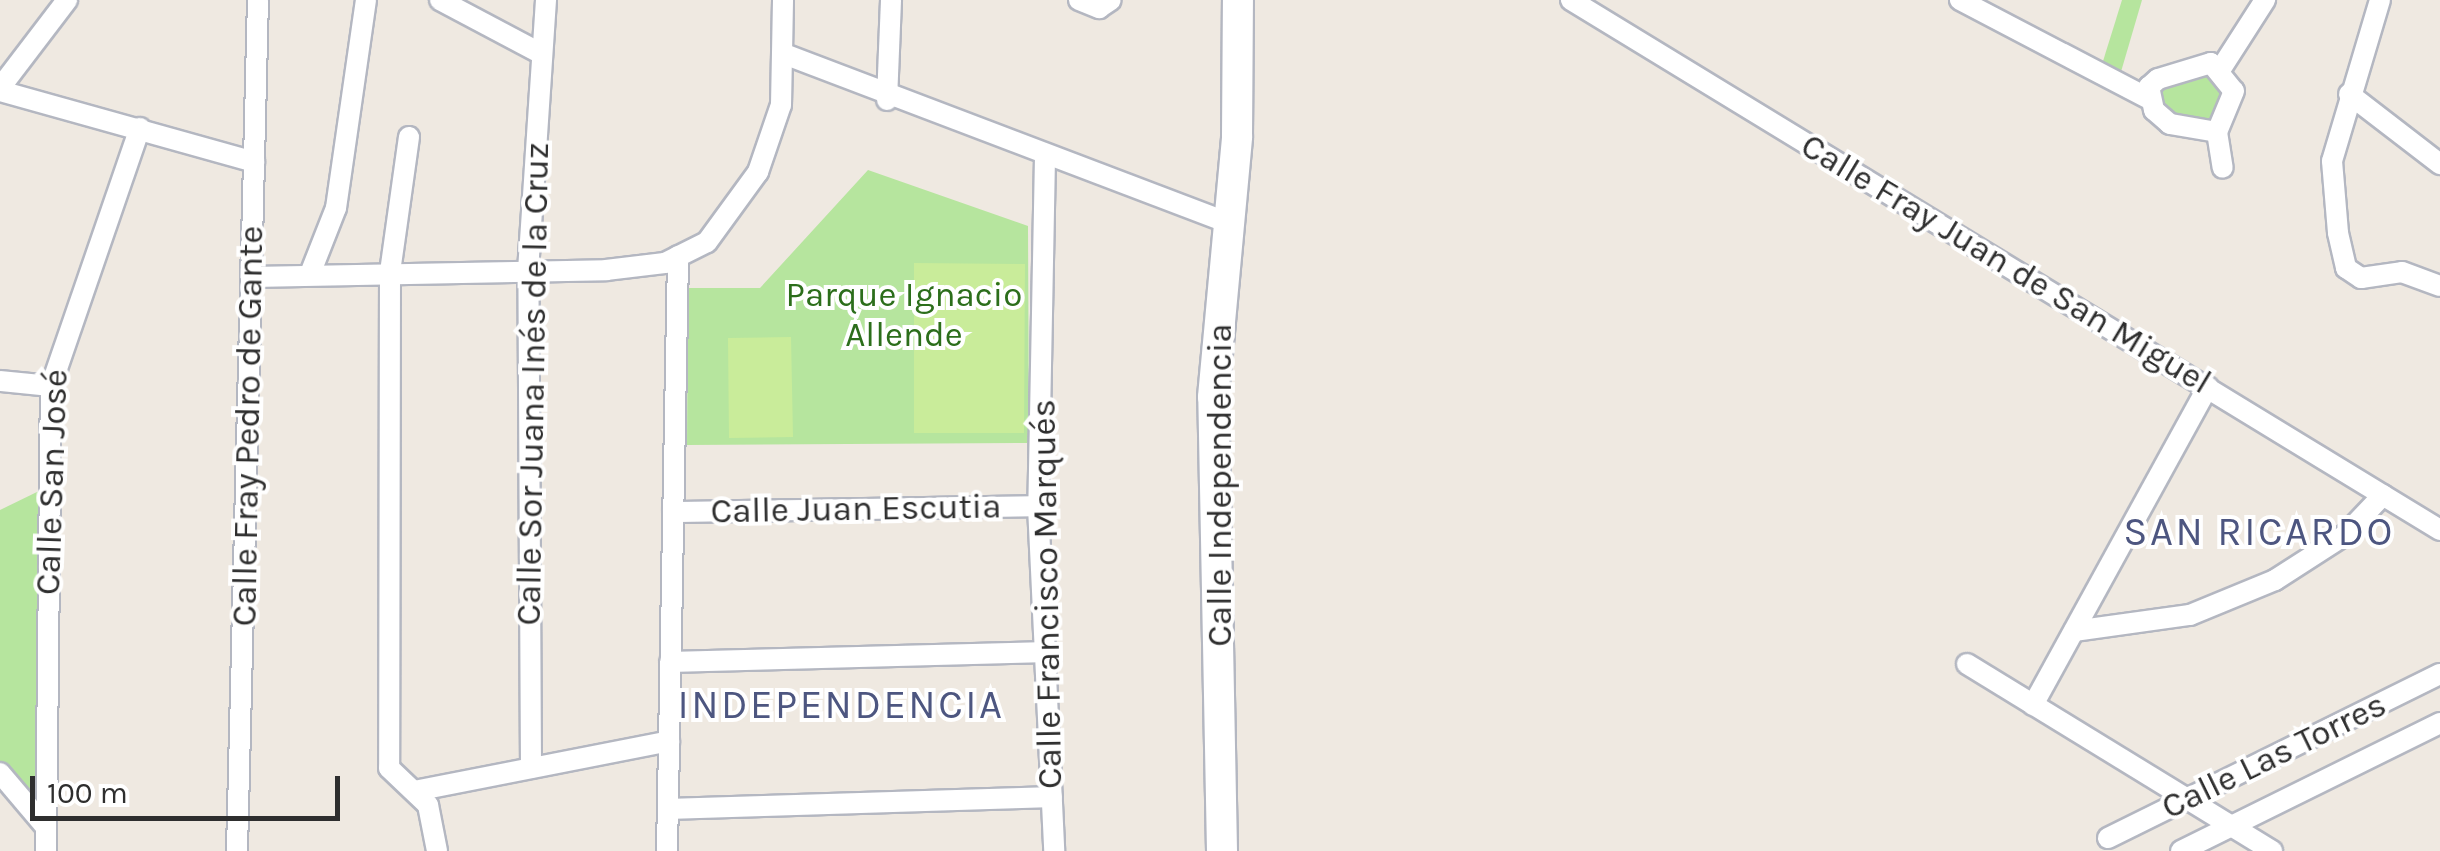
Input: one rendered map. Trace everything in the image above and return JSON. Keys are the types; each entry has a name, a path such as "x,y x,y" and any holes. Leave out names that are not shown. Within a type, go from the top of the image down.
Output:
{"street":[{"path":"67,0 0,90 254,162"},
{"name":"Calle Fray Pedro de Gante","path":"237,851 258,0"},
{"path":"310,274 336,208 366,0"},
{"path":"440,0 540,53"},
{"name":"Calle Sor Juana Inés de la Cruz","path":"531,768 528,271 546,0"},
{"path":"252,277 528,271 678,256 707,242 758,172 781,105 783,0"},
{"path":"888,100 891,0"},
{"path":"1079,0 1099,8 1111,0"},
{"name":"Calle Independencia","path":"1222,851 1214,396 1229,223 1238,0"},
{"name":"Calle Fray Juan de San Miguel","path":"1572,0 2440,530"},
{"path":"1960,0 2149,99 2170,124 2217,132"},
{"path":"2222,67 2265,0"},
{"path":"2380,0 2332,161 2346,268 2360,278 2402,272 2440,286"},
{"path":"784,54 888,100 1229,223"},
{"path":"2149,99 2158,78 2193,64 2222,67"},
{"path":"2222,67 2234,92 2217,132 2223,168"},
{"path":"2349,94 2440,164"},
{"name":"Calle San José","path":"46,851 51,386 140,128"},
{"path":"408,137 390,273 389,768 415,791 436,822 437,851"},
{"name":"Calle Francisco Marqués","path":"1045,157 1038,506 1048,652 1054,851"},
{"path":"668,851 678,256"},
{"path":"0,381 51,386"},
{"path":"2034,705 2208,387"},
{"path":"2074,631 2190,615 2275,580 2345,535 2383,495"},
{"name":"Calle Juan Escutia","path":"673,512 1038,506"},
{"path":"670,662 1048,652"},
{"path":"1968,664 2272,851"},
{"name":"Calle Las Torres","path":"2108,838 2440,674"},
{"name":"Calle Las Torres","path":"2180,851 2440,723"},
{"path":"415,791 669,740"},
{"path":"0,773 45,826"},
{"path":"669,808 1052,797"}],"green space":[{"path":"2122,0 2142,0 2118,82 2099,74"},
{"path":"2222,67 2227,122 2170,124 2149,87"},
{"name":"Parque Ignacio Allende","path":"868,170 1028,226 1029,443 687,445 688,288 760,288"},
{"path":"914,263 1025,264 1024,433 914,433"},
{"path":"791,337 793,437 729,438 728,338"},
{"path":"39,491 37,806 0,762 0,510"}],"district":[{"name":"SAN RICARDO","path":"2259,532"},
{"name":"INDEPENDENCIA","path":"841,705"}]}
